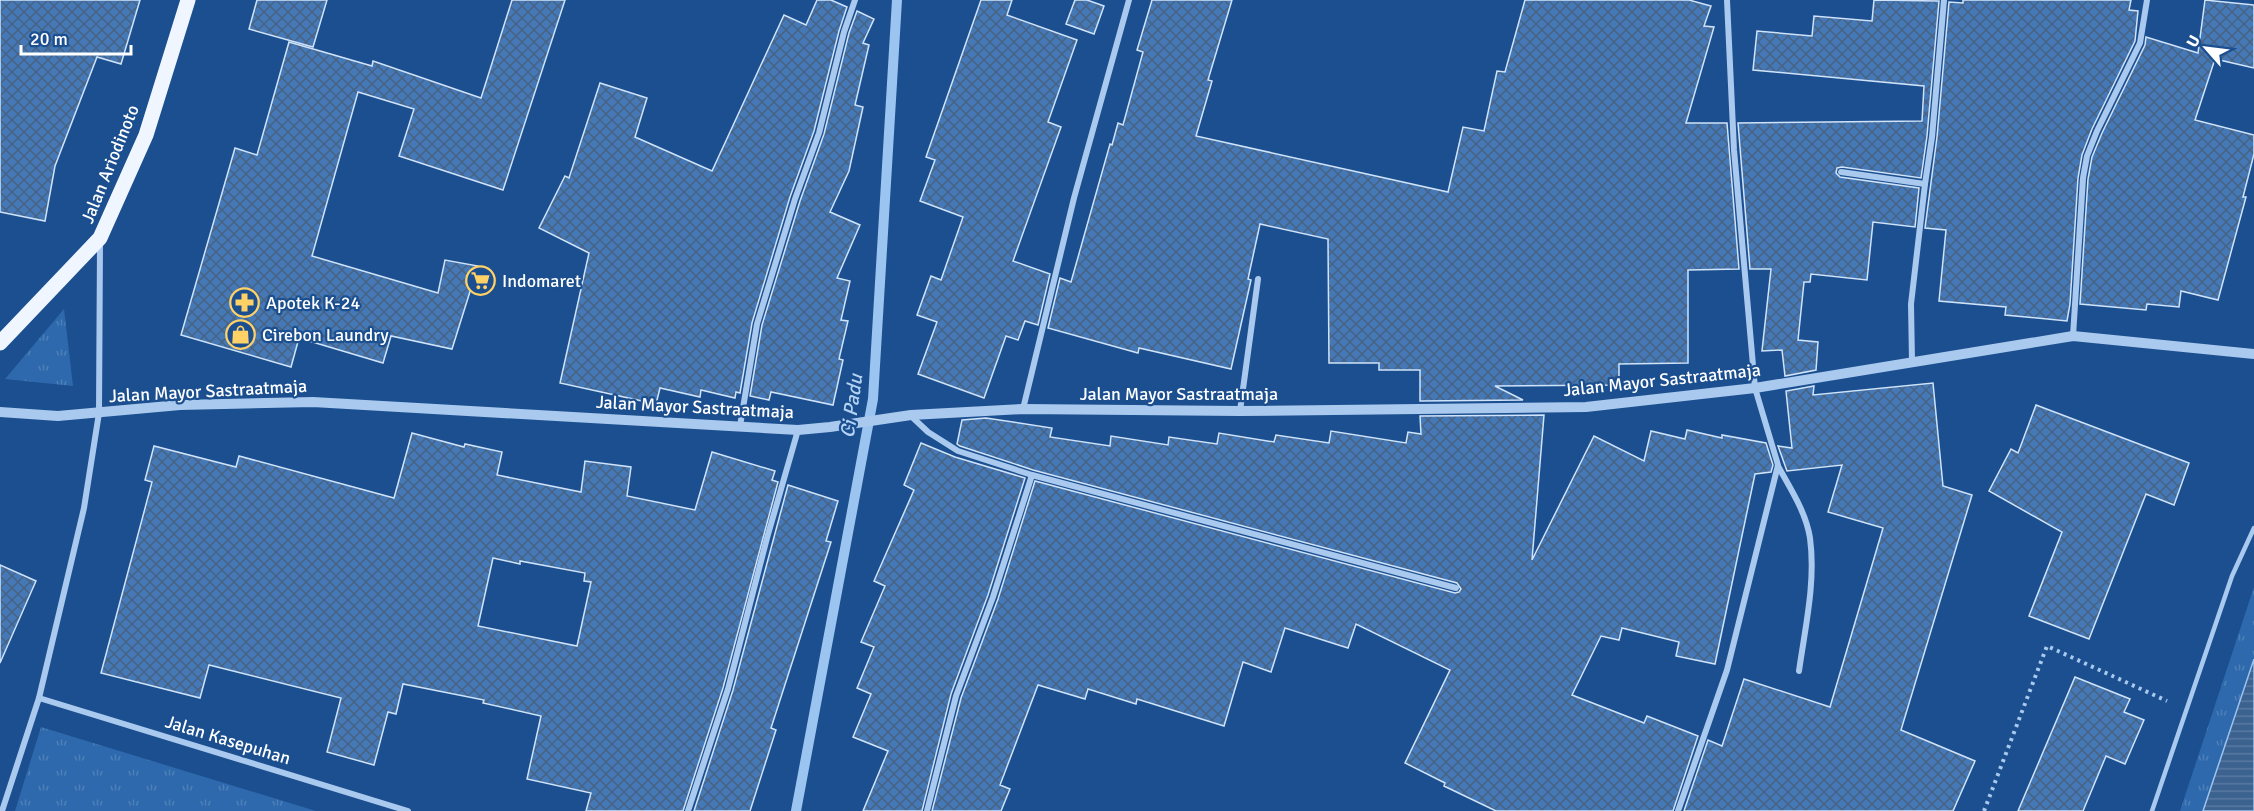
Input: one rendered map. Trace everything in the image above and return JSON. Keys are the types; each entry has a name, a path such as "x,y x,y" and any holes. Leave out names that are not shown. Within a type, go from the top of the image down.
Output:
{"main road":[{"name":"Jalan Ariodinoto","path":"0,343 100,238 146,135 188,0"}],"street":[{"path":"740,426 757,324 795,199 819,133 844,32 855,0"},
{"path":"1023,409 1074,198 1129,0"},
{"path":"1727,0 1734,150 1755,388 1778,465 1802,510 1810,537 1812,587 1799,671"},
{"path":"1912,361 1911,304 1932,137 1944,0"},
{"path":"2073,336 2087,156 2140,43 2147,0"},
{"path":"1841,172 1925,184"},
{"path":"2,811 39,698 84,508 99,412 100,238"},
{"path":"1240,411 1258,279"},
{"name":"Jalan Mayor Sastraatmaja","path":"0,412 58,416 180,405 313,402 798,430 910,415 1023,409 1240,411 1586,407 1755,388 2073,336 2254,354"},
{"path":"910,415 928,432 958,451 1032,476 1456,588"},
{"path":"688,811 728,689 798,430"},
{"path":"1678,811 1727,670 1778,465"},
{"path":"927,811 956,696 993,597 1032,476"},
{"name":"Jalan Kasepuhan","path":"39,698 408,811"}],"lane":[{"path":"2152,811 2232,576 2254,528"}],"path":[{"path":"1984,811 2047,646 2186,710"}],"green space":[{"path":"64,309 73,386 5,379"},
{"path":"2254,587 2254,811 2180,811"},
{"path":"41,727 316,811 15,811"}],"shaded area":[{"path":"2254,659 2254,811 2203,811"}],"building":[{"path":"0,0 140,0 121,64 97,57 55,166 45,221 0,212"},
{"path":"257,0 327,0 313,47 249,29"},
{"path":"512,0 565,0 503,190 399,156 414,109 358,92 312,256 438,293 445,260 478,266 452,349 391,336 383,363 299,338 291,367 181,335 235,148 257,155 289,42 372,66 373,61 481,98"},
{"path":"817,0 831,0 847,7 814,131 790,197 752,323 740,393 736,392 735,398 701,390 700,397 660,388 656,404 560,383 589,253 539,228 565,176 569,178 600,83 647,98 635,137 712,171 784,15 806,25"},
{"path":"981,0 1012,0 1007,15 1077,40 1048,122 1061,127 1013,261 1050,274 1038,325 1025,321 1018,340 1006,336 984,398 918,374 937,322 917,315 931,276 941,280 963,217 920,201 935,160 926,157"},
{"path":"1075,0 1087,0 1104,6 1094,34 1066,24"},
{"path":"1152,0 1232,0 1208,80 1212,81 1196,136 1448,192 1463,127 1484,131 1497,71 1505,72 1525,0 1689,0 1711,6 1704,26 1714,27 1686,123 1727,123 1739,269 1688,270 1688,363 1619,364 1619,385 1495,386 1523,400 1420,401 1420,370 1379,370 1379,363 1329,363 1328,239 1260,224 1248,279 1251,280 1231,369 1139,348 1138,353 1048,328 1060,278 1071,282 1110,144 1112,145 1118,123 1123,125 1143,52 1137,50"},
{"path":"1874,0 1939,1 1921,178 1842,167 1837,168 1836,173 1840,177 1919,188 1915,227 1873,222 1867,280 1811,274 1810,282 1804,282 1798,340 1818,342 1816,370 1785,376 1782,350 1762,351 1771,269 1750,269 1738,123 1922,121 1924,86 1753,70 1757,31 1812,36 1814,16 1872,21"},
{"path":"1963,0 2131,0 2129,10 2138,11 2135,41 2092,129 2082,155 2078,178 2067,321 2005,315 2006,307 1939,301 1946,230 1925,228 1937,137 1949,2 1963,3"},
{"path":"2205,0 2254,5 2254,68 2215,59 2195,120 2254,135 2254,154 2243,197 2246,197 2218,300 2181,291 2179,307 2147,304 2146,310 2080,304 2088,179 2092,157 2145,45 2146,37 2198,53"},
{"path":"857,11 874,19 863,43 869,45 855,105 863,107 849,171 830,212 860,225 837,278 850,281 841,320 848,321 839,359 843,360 833,405 771,392 769,400 750,396 762,325 800,201 824,134 849,33"},
{"path":"1933,383 1943,486 1972,495 1901,730 1975,761 1953,811 1684,811 1708,740 1722,746 1744,679 1830,707 1883,528 1828,512 1842,465 1787,471 1778,446 1792,448 1786,391 1814,386 1813,395"},
{"path":"2036,405 2189,463 2174,505 2146,494 2089,639 2029,616 2062,532 1989,491 2011,449 2018,453"},
{"path":"1544,415 1532,560 1594,436 1644,461 1651,431 1685,439 1687,430 1722,438 1722,435 1766,443 1773,465 1771,472 1755,474 1715,664 1676,656 1679,642 1622,628 1619,640 1601,636 1572,695 1644,723 1647,716 1698,736 1673,811 1496,811 1444,786 1445,783 1405,763 1450,670 1356,624 1348,648 1285,628 1271,672 1243,662 1224,726 1137,699 1136,704 1088,689 1085,699 1038,685 1000,785 1010,789 1001,811 932,811 961,698 998,599 1035,481 1455,593 1461,589 1457,583 1033,470 960,446 957,444 962,420 986,418 1052,428 1050,437 1110,446 1111,436 1168,445 1169,437 1217,444 1219,433 1274,442 1276,435 1329,443 1331,431 1406,443 1408,432 1421,434 1420,416"},
{"path":"412,433 464,447 465,444 502,452 497,475 581,492 585,461 631,467 627,496 695,510 712,452 775,471 772,480 778,482 723,688 683,811 586,811 591,793 527,779 541,716 483,703 484,700 403,684 396,714 388,712 374,765 327,752 341,698 209,665 200,698 101,673 152,482 145,480 154,446 236,467 239,456 394,498","holes":["493,558 520,564 520,561 585,573 584,581 591,582 577,646 478,626"]},
{"path":"921,443 955,457 1025,478 988,595 951,694 922,811 863,811 888,751 853,737 871,694 857,688 874,647 861,642 885,586 874,581 914,490 904,485"},
{"path":"788,485 838,501 826,541 831,542 771,728 776,730 750,811 694,811 733,690"},
{"path":"0,565 36,581 0,663"},
{"path":"2075,677 2130,699 2124,712 2144,720 2125,764 2106,756 2083,811 2018,811"}],"waterway":[{"name":"Ci Padu","path":"796,811 873,399 897,0"}],"place":[{"name":"Indomaret","path":"481,281"},
{"name":"Apotek K-24","path":"245,303"},
{"name":"Cirebon Laundry","path":"241,335"}]}
